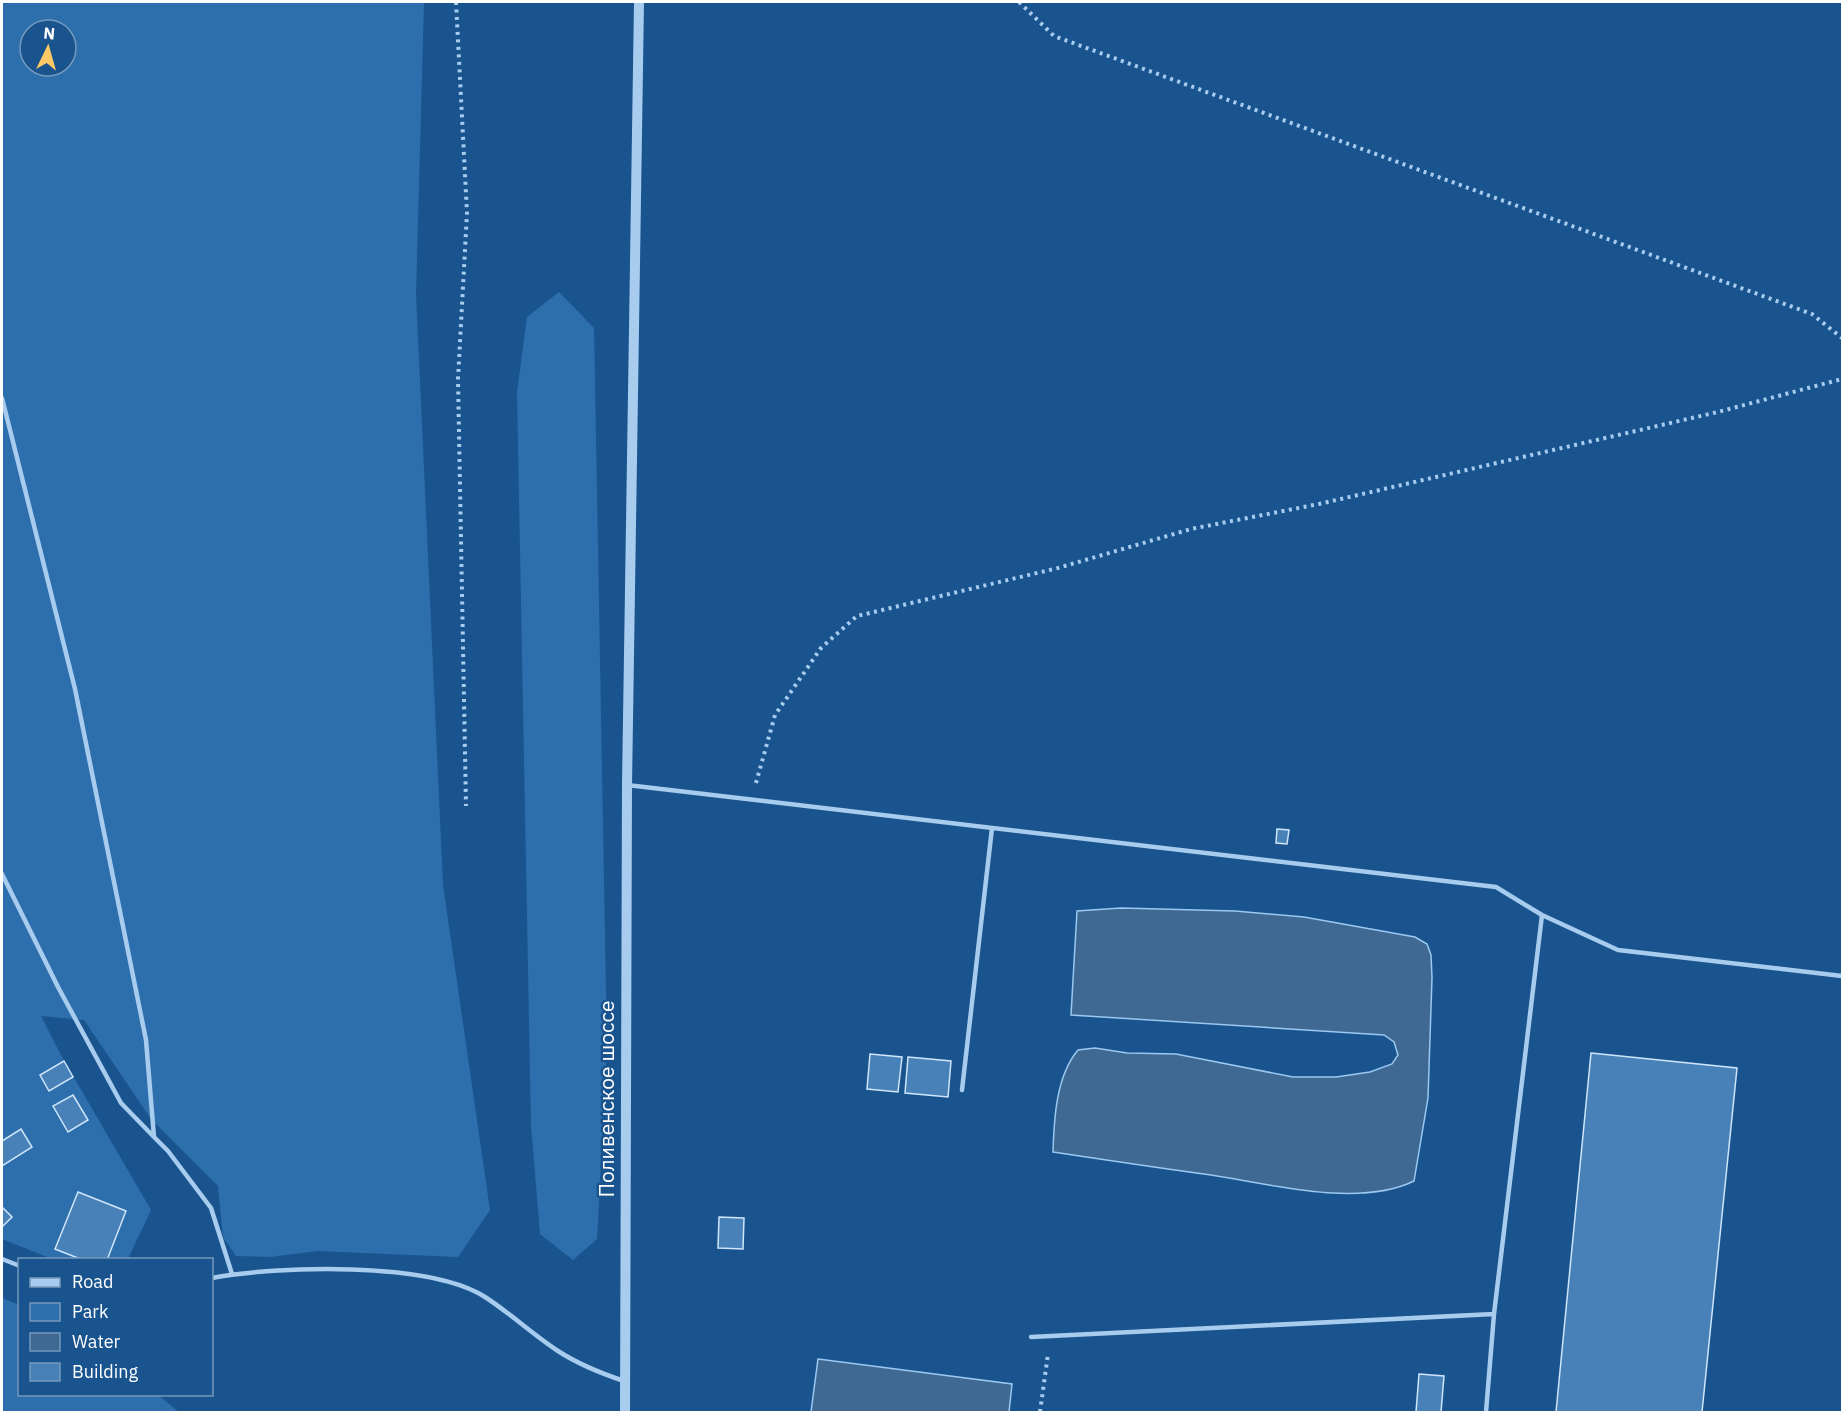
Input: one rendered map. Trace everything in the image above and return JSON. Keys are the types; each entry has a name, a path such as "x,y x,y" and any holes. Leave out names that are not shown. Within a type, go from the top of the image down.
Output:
{"street":[{"name":"Поливенское шоссе","path":"624,1413 627,785 639,2"}],"lane":[{"path":"2,398 77,701 146,1040 154,1137"},
{"path":"627,785 1496,887 1542,915 1618,950 1842,976"},
{"path":"962,1090 992,828"},
{"path":"2,874 58,987 121,1102 168,1151 211,1208 232,1274"},
{"path":"1486,1413 1494,1314 1542,915"},
{"path":"2,1259 18,1265"},
{"path":"213,1278 232,1274 323,1269 392,1272 444,1281 483,1295 558,1351 586,1368 625,1382"},
{"path":"1031,1337 1494,1314"}],"path":[{"path":"456,2 467,213 458,379 466,806"},
{"path":"1019,2 1054,36 1812,314 1842,338"},
{"path":"751,799 775,715 821,648 857,616 1058,568 1191,529 1319,504 1707,415 1842,379"},
{"path":"1040,1413 1048,1368 1048,1336"}],"green space":[{"path":"2,2 424,2 416,294 443,885 490,1210 458,1257 318,1251 270,1257 236,1256 223,1237 218,1186 151,1119 84,1020 41,1016 62,1057 151,1210 128,1258 50,1258 2,1239"},
{"path":"559,292 594,328 607,1048 597,1239 573,1260 540,1234 531,1125 517,392 527,317"},
{"path":"2,1298 18,1305 18,1396 159,1396 179,1412 2,1412"}],"water":[{"path":"1121,908 1235,911 1304,917 1415,937 1427,944 1431,955 1432,978 1428,1098 1414,1181 1392,1189 1367,1193 1314,1192 1053,1152 1061,1085 1065,1072 1078,1050 1095,1048 1127,1053 1176,1054 1293,1077 1336,1077 1370,1072 1392,1064 1398,1055 1394,1042 1384,1035 1071,1015 1077,911"},
{"path":"818,1359 1012,1384 1009,1412 811,1412"}],"building":[{"path":"1277,829 1289,830 1287,844 1276,843"},
{"path":"1591,1053 1737,1068 1702,1412 1556,1412"},
{"path":"870,1054 902,1057 898,1092 867,1089"},
{"path":"908,1057 951,1061 948,1097 905,1093"},
{"path":"64,1061 73,1077 49,1091 40,1075"},
{"path":"73,1095 88,1120 68,1132 53,1106"},
{"path":"21,1129 32,1147 2,1166 2,1141"},
{"path":"78,1192 126,1211 108,1258 78,1258 55,1249"},
{"path":"2,1207 12,1217 2,1227"},
{"path":"719,1217 744,1218 743,1249 718,1248"},
{"path":"1419,1374 1444,1376 1441,1412 1416,1412"}]}
